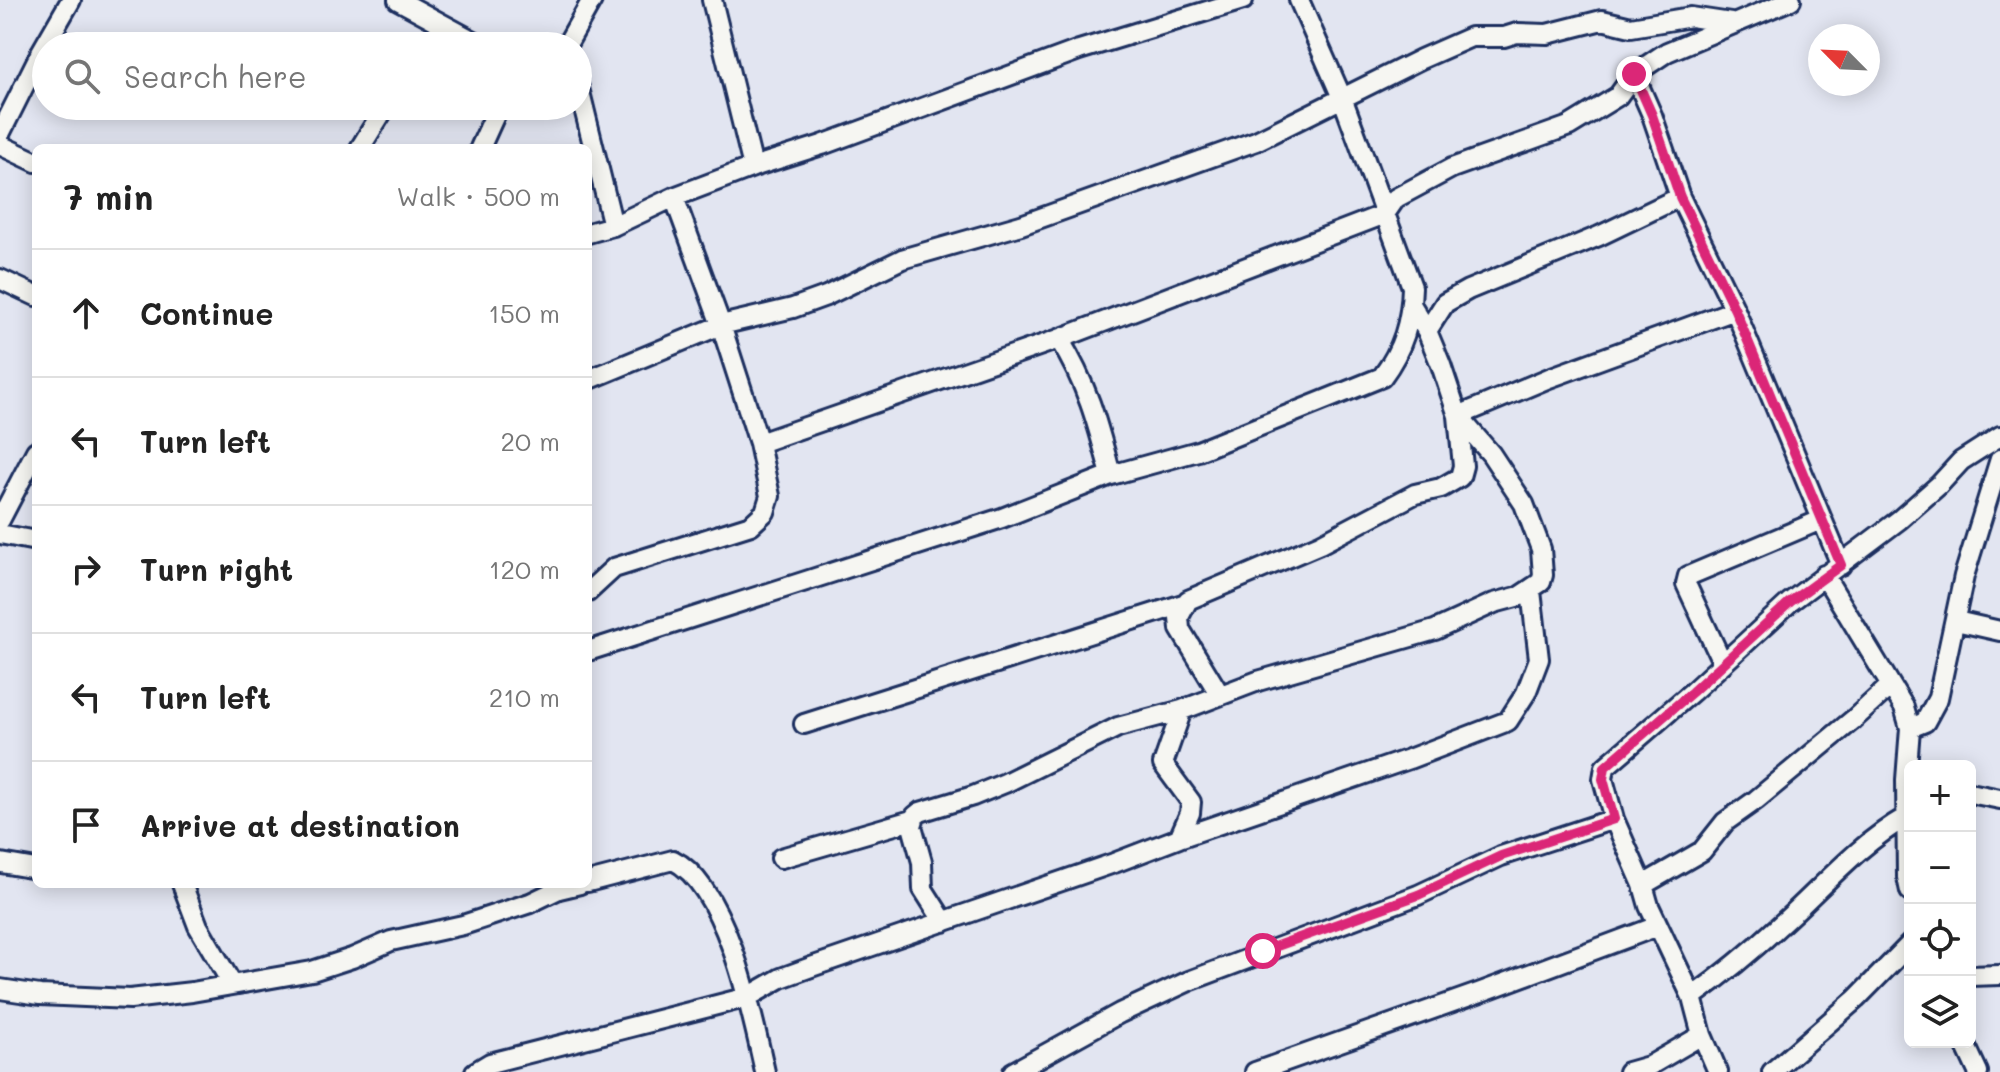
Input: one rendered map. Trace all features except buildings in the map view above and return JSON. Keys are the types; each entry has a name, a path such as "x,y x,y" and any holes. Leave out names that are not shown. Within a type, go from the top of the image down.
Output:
{"street":[{"path":"53,32 71,0"},
{"path":"398,0 455,32"},
{"path":"574,32 592,0"},
{"path":"712,0 753,167"},
{"path":"592,232 753,167 822,145 1079,50 1243,0"},
{"path":"592,650 1002,518 1111,475 1198,451 1382,377 1400,348 1412,306 1412,287 1343,100 1299,0"},
{"path":"759,443 1059,339 1385,214 1396,198 1452,168 1569,126 1618,96 1634,74 1667,52 1791,0"},
{"path":"592,378 721,325 811,302 902,259 1021,225 1256,141 1471,37 1547,34 1602,20 1631,27 1691,17 1731,23"},
{"path":"439,32 443,26"},
{"path":"0,134 32,70"},
{"path":"1634,74 1652,115 1680,197 1735,310 1841,565"},
{"path":"362,144 377,120"},
{"path":"482,144 493,120"},
{"path":"587,120 613,226"},
{"path":"0,145 32,160"},
{"path":"592,588 614,568 758,521 765,512 770,496 759,443 721,325 674,197"},
{"path":"1427,331 1445,303 1468,290 1599,236 1680,197"},
{"path":"0,279 32,294"},
{"path":"804,724 1183,604 1195,595 1320,544 1415,494 1441,488 1460,477 1463,466 1458,416 1427,331 1412,306"},
{"path":"1458,416 1549,378 1735,310"},
{"path":"1059,339 1088,394 1111,475"},
{"path":"781,858 912,820 920,812 973,796 1118,727 1182,710 1258,681 1435,630 1494,603 1531,591 1541,582 1543,567 1541,549 1524,504 1491,454 1458,416"},
{"path":"1718,1072 1702,1035 1692,997 1649,906 1614,819 1603,779 1605,767 1790,602 1909,511 1961,461 2000,436"},
{"path":"0,520 32,459"},
{"path":"1910,728 1925,722 1938,698 1964,576 1991,521 2000,459"},
{"path":"1723,664 1686,584 1688,576 1821,520"},
{"path":"0,534 32,540"},
{"path":"1824,575 1904,707 1910,728 1909,760"},
{"path":"475,1072 490,1063 748,997 781,978 803,970 1409,759 1508,721 1526,693 1539,659 1531,591"},
{"path":"1183,604 1179,617 1180,629 1220,695"},
{"path":"1956,621 2000,631"},
{"path":"1643,885 1702,851 1725,822 1756,800 1890,686"},
{"path":"1179,838 1190,813 1191,802 1163,764 1182,710"},
{"path":"1976,794 2000,799"},
{"path":"1692,997 1727,972 1779,927 1861,847 1904,818"},
{"path":"1013,1072 1120,1013 1189,981 1418,895 1501,856 1614,819"},
{"path":"912,820 922,862 923,889 944,922"},
{"path":"592,879 673,860 681,864 718,911 748,997 765,1072"},
{"path":"1,863 32,868"},
{"path":"184,888 198,926 232,984"},
{"path":"0,989 40,995 130,999 192,992 333,965 391,941 463,925 530,903 562,888"},
{"path":"1255,1072 1658,926"},
{"path":"1772,1072 1856,999 1904,950"},
{"path":"1976,976 2000,975"},
{"path":"1628,1072 1649,1066 1702,1035"},
{"path":"1967,1048 1978,1072"}],"route":[{"path":"1263,951 1418,895 1501,856 1614,819 1603,779 1605,767 1790,602 1841,565 1735,310 1680,197 1652,115 1634,74"}]}
